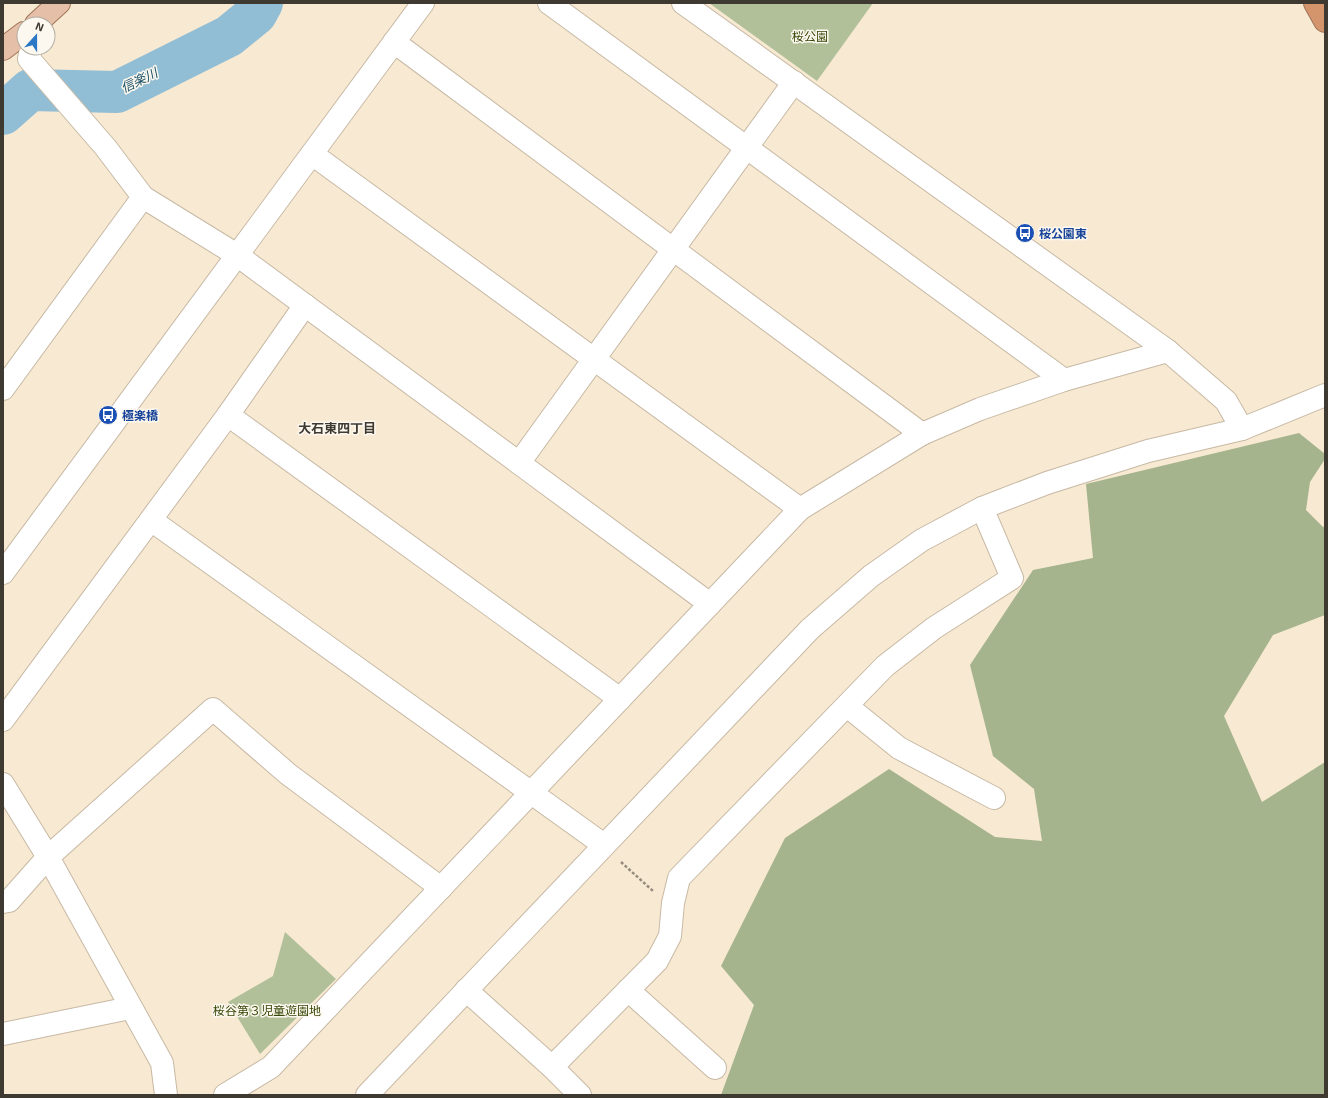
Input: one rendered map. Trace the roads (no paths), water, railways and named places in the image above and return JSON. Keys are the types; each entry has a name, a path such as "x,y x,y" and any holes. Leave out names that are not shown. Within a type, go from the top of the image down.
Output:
{"highway":[{"path":"1315,3 1325,21"}],"main road":[{"path":"44,16 59,3"},
{"path":"3,49 16,39"}],"street":[{"path":"3,573 423,3"},
{"path":"549,3 1064,380"},
{"path":"683,3 1168,351 1226,401 1242,429"},
{"path":"394,42 922,434"},
{"path":"32,56 143,197 237,255 710,604"},
{"path":"519,464 794,82"},
{"path":"312,154 800,509"},
{"path":"3,389 143,197"},
{"path":"3,720 228,415 305,305"},
{"path":"225,1095 271,1067 800,509 922,434 980,409 1064,380 1168,351"},
{"path":"367,1095 810,629 871,576 922,540 982,508 1047,483 1148,451 1242,429 1325,396"},
{"path":"228,415 620,699"},
{"path":"552,1067 657,962 670,936 672,909 679,878 885,666 934,628 1012,578 982,508"},
{"path":"151,520 604,846"},
{"path":"847,706 899,748 994,798"},
{"path":"3,902 9,901 48,857 213,709 288,774 441,888"},
{"path":"3,784 48,857 162,1064 166,1095"},
{"path":"466,990 552,1067 580,1095"},
{"path":"628,990 715,1068"},
{"path":"3,1034 130,1008"}],"waterway":[{"name":"信楽川","path":"3,114 30,90 117,92 229,36 256,14 262,3"}],"place":[{"name":"桜公園東","path":"1025,233"},
{"name":"極楽橋","path":"108,415"}],"district":[{"name":"大石東四丁目","path":"337,428"}],"park label":[{"name":"桜公園","path":"810,36"},
{"name":"桜谷第３児童遊園地","path":"267,1010"}]}
